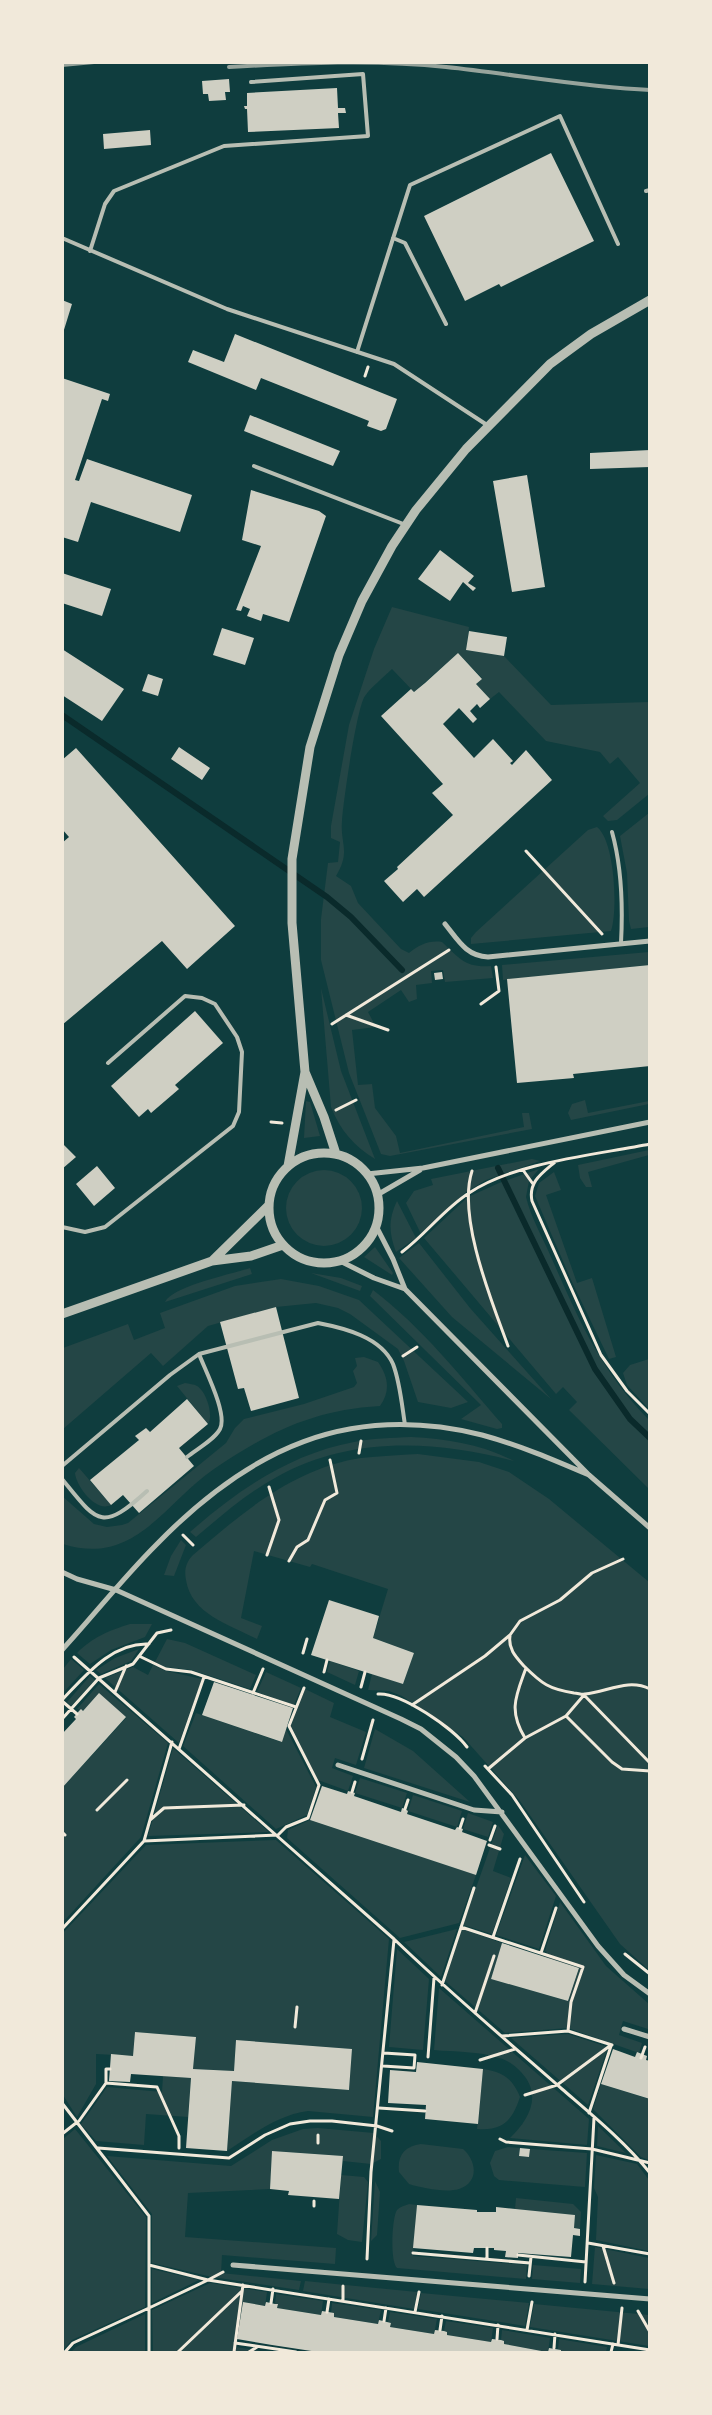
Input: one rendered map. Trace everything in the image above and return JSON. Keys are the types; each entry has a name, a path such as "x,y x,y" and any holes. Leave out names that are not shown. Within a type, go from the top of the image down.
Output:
{"street":[{"path":"288,1166 305,1072 292,900 292,859 310,747 329,683 362,601 377,571 406,524 445,473 487,425 530,382 570,348 650,300"},
{"path":"445,924 463,948 476,957 488,958 650,941"},
{"path":"305,1072 324,1117 336,1154"},
{"path":"367,1174 423,1168 650,1122"},
{"path":"325,1151 336,1154 350,1160 367,1174 377,1195 376,1226 365,1245 351,1256 340,1261 325,1263 308,1260 283,1245 271,1224 268,1206 275,1183 288,1166 300,1157 312,1152 325,1151"},
{"path":"377,1195 423,1168"},
{"path":"212,1262 268,1206"},
{"path":"376,1226 404,1289 589,1475 650,1528"},
{"path":"62,1314 212,1262 251,1256 283,1245"},
{"path":"340,1261 374,1278 404,1289"},
{"path":"62,1650 155,1546 201,1503 268,1458 301,1442 339,1430 370,1425 405,1425 483,1436 530,1450 589,1475"},
{"path":"62,1572 77,1579 116,1590 309,1676 421,1729 456,1757 474,1776 526,1844 598,1946 624,1975 650,1994"},
{"path":"338,1765 474,1810 502,1812"},
{"path":"624,2029 650,2037"},
{"path":"234,2265 584,2292 650,2299"}],"lane":[{"path":"90,251 105,204 114,191 224,146 368,136 363,74 251,82"},
{"path":"357,352 410,185 560,116 618,244"},
{"path":"62,238 227,308 394,364 487,425"},
{"path":"393,238 405,242 446,324"},
{"path":"254,466 406,524"},
{"path":"612,832 616,848 621,894 621,943"},
{"path":"62,1227 85,1232 105,1227 233,1126 239,1112 242,1052 237,1037 215,1004 202,998 184,996 108,1063"},
{"path":"62,1466 170,1375 199,1354 318,1323 338,1327 377,1344 393,1363 405,1425"},
{"path":"187,1457 215,1435 222,1422 220,1410 199,1354"},
{"path":"62,1479 88,1511 96,1517 116,1516 130,1507 147,1491"}],"path":[{"path":"526,851 602,934"},
{"path":"332,1024 450,950"},
{"path":"481,1004 499,991 496,967"},
{"path":"346,1015 388,1030"},
{"path":"331,1113 356,1100"},
{"path":"631,1138 633,1148"},
{"path":"398,1255 420,1238 469,1192 490,1182 522,1170 555,1162 650,1144"},
{"path":"478,1157 471,1174 469,1192 471,1234 508,1346"},
{"path":"555,1162 533,1184 530,1194 536,1210 601,1354 627,1391 650,1414"},
{"path":"522,1170 533,1184"},
{"path":"289,1560 297,1547 308,1540 325,1500 337,1493 330,1460"},
{"path":"267,1555 279,1520 269,1488"},
{"path":"184,1535 194,1545"},
{"path":"411,1706 485,1656 510,1636 520,1621 560,1600 592,1573 623,1559"},
{"path":"62,1719 99,1678 133,1664 150,1644 157,1632 178,1630"},
{"path":"510,1636 510,1648 526,1668 551,1689 584,1695 629,1684 650,1689"},
{"path":"303,1653 307,1639"},
{"path":"77,1714 62,1700 90,1670 113,1654 126,1648 138,1644 150,1644"},
{"path":"74,1656 278,1835 394,1939 434,1978 589,2113 639,2160 650,2173"},
{"path":"139,1656 166,1669 191,1672 296,1707"},
{"path":"326,1665 327,1660"},
{"path":"115,1692 126,1666"},
{"path":"524,1738 516,1724 514,1711 526,1668"},
{"path":"360,1690 365,1672"},
{"path":"253,1693 261,1676"},
{"path":"144,1841 278,1835 286,1827 308,1818 319,1785 289,1726 309,1676"},
{"path":"180,1749 204,1677"},
{"path":"488,1769 524,1738 566,1716 584,1695"},
{"path":"584,1695 650,1763"},
{"path":"358,1772 377,1707"},
{"path":"566,1716 612,1762 622,1769 650,1771"},
{"path":"62,1929 144,1841 172,1742"},
{"path":"97,1810 127,1780"},
{"path":"352,1792 354,1785"},
{"path":"405,1810 408,1802"},
{"path":"149,1820 164,1808 244,1806"},
{"path":"460,1828 462,1821"},
{"path":"496,1825 489,1843 500,1849"},
{"path":"493,1937 526,1844"},
{"path":"442,1985 474,1888"},
{"path":"460,1926 583,1967 571,2002 568,2031"},
{"path":"540,1953 548,1931"},
{"path":"367,2259 371,2172 379,2108 394,1939"},
{"path":"476,2013 494,1956"},
{"path":"428,2057 434,1978"},
{"path":"295,2026 297,2007"},
{"path":"501,2036 568,2031 612,2045"},
{"path":"525,2095 557,2085 612,2045"},
{"path":"589,2113 612,2045"},
{"path":"480,2060 516,2049"},
{"path":"383,2066 414,2068 415,2055 384,2053"},
{"path":"62,2134 77,2122 106,2083 106,2069 110,2069"},
{"path":"106,2083 157,2087 179,2136 179,2148"},
{"path":"62,2103 148,2216 149,2352"},
{"path":"379,2108 425,2111"},
{"path":"584,2292 594,2118"},
{"path":"97,2148 229,2158 265,2135 290,2124 325,2121 377,2126 392,2131"},
{"path":"318,2135 318,2143"},
{"path":"500,2139 506,2142 592,2149 650,2163"},
{"path":"588,2243 650,2254"},
{"path":"603,2246 621,2296 618,2344"},
{"path":"487,2248 487,2259"},
{"path":"413,2253 530,2263"},
{"path":"518,2255 586,2262"},
{"path":"527,2330 531,2288 531,2257"},
{"path":"149,2265 208,2280 650,2350"},
{"path":"65,2352 73,2343 208,2280"},
{"path":"234,2352 243,2285"},
{"path":"271,2303 273,2289"},
{"path":"178,2352 242,2291"},
{"path":"630,2297 650,2332"},
{"path":"327,2312 329,2298"},
{"path":"415,2312 417,2302"},
{"path":"384,2321 386,2308"},
{"path":"440,2330 442,2316"},
{"path":"497,2340 498,2325"},
{"path":"554,2348 555,2334"},
{"path":"235,2343 296,2352"},
{"path":"612,2352 613,2344"},
{"path":"249,2352 257,2346"}],"shaded area":[{"path":"392,607 469,627 466,650 504,656 551,705 649,702 649,794 617,820 608,821 603,816 640,783 618,757 610,764 600,752 546,741 499,692 490,699 476,684 482,678 458,653 414,692 392,669 365,696 358,717 345,795 342,821 344,854 336,876 351,886 358,903 401,949 409,953 424,944 442,942 459,958 469,964 491,966 493,978 445,982 443,970 431,971 432,983 416,985 417,999 409,1002 401,990 368,1012 376,1027 352,1030 358,1085 372,1084 375,1108 396,1136 400,1153 524,1127 522,1113 529,1113 532,1129 390,1156 381,1154 349,1073 321,960 321,919 328,863 338,862 340,842 331,838 331,826 349,725 374,649"},
{"path":"649,813 649,927 631,929 627,873 620,836"},
{"path":"597,827 608,846 611,861 614,908 611,931 471,944 471,938 476,932 588,830"},
{"path":"649,952 649,965 503,980 502,965"},
{"path":"321,988 341,1071 375,1159 348,1137 331,1107"},
{"path":"585,1100 588,1113 649,1101 649,1104 571,1120 568,1113 572,1104"},
{"path":"306,1101 310,1102 320,1136 304,1138"},
{"path":"649,1150 649,1155 588,1172 592,1187 586,1187 580,1178 578,1165"},
{"path":"532,1159 540,1161 486,1180 466,1192 421,1234 406,1203 414,1191 433,1185 431,1179"},
{"path":"539,1169 529,1181 526,1197 534,1220 571,1302 592,1343 617,1382 649,1420 649,1489 569,1410 577,1402 563,1387 556,1394 424,1238 468,1197 499,1183"},
{"path":"324,1170 338,1173 351,1181 359,1194 362,1208 359,1222 351,1235 338,1243 324,1246 310,1243 297,1235 289,1222 286,1208 289,1194 297,1181 310,1173"},
{"path":"554,1172 561,1190 546,1195 577,1283 592,1278 616,1357 609,1359 572,1282 535,1196 539,1183"},
{"path":"397,1201 416,1238 396,1252 390,1226"},
{"path":"419,1243 470,1308 551,1399 452,1317 399,1258"},
{"path":"375,1247 393,1273 392,1275 364,1257"},
{"path":"250,1268 252,1274 165,1302 170,1296 191,1286"},
{"path":"311,1273 341,1278 362,1286 360,1291"},
{"path":"281,1279 319,1286 359,1300 468,1402 451,1408 418,1402 398,1349 350,1314 338,1308 316,1303 276,1307 208,1326 163,1366 151,1353 63,1429 63,1348 128,1324 134,1340 165,1328 160,1313 235,1286"},
{"path":"373,1290 408,1320 441,1354 502,1424 502,1428 497,1429 461,1419 481,1405 370,1296"},
{"path":"364,1357 378,1362 386,1378 386,1395 380,1406 356,1408 313,1418 292,1425 254,1444 214,1469 147,1528 129,1539 110,1547 88,1549 63,1544 62,1496 94,1524 107,1527 128,1523 226,1443 235,1428 244,1419 304,1404 354,1387 357,1383 353,1371 357,1366 355,1358"},
{"path":"650,1359 649,1409 627,1385 623,1373 630,1365"},
{"path":"185,1383 196,1385 203,1393 210,1409 208,1424 177,1386"},
{"path":"411,1437 464,1443 489,1450 514,1461 484,1454 423,1446 392,1446 332,1455 303,1464 264,1484 196,1537 190,1532 246,1488 308,1455 361,1441"},
{"path":"418,1454 479,1462 509,1472 549,1499 649,1582 649,1970 620,1944 520,1801 463,1737 402,1696 389,1691 368,1690 372,1674 403,1684 414,1653 373,1638 388,1589 312,1564 310,1567 254,1551 241,1618 262,1626 257,1639 213,1617 195,1602 189,1592 185,1573 187,1563 193,1555 250,1508 291,1482 313,1471 337,1463 361,1458"},
{"path":"79,1468 111,1505 99,1505 88,1497 76,1478 75,1473"},
{"path":"181,1540 186,1545 174,1576 164,1575 171,1556"},
{"path":"130,1624 152,1624 145,1637 111,1650 90,1664 77,1653 101,1635"},
{"path":"167,1639 185,1643 256,1675 250,1689 192,1670 166,1667 155,1662"},
{"path":"139,1649 131,1661 101,1674 96,1670 115,1658"},
{"path":"71,1659 84,1670 63,1693 63,1669"},
{"path":"330,1661 359,1671 355,1685 327,1672"},
{"path":"153,1665 166,1671 202,1679 179,1743 105,1678 133,1667 148,1675"},
{"path":"266,1672 301,1688 294,1705 257,1692"},
{"path":"90,1676 95,1680 71,1706 67,1702"},
{"path":"99,1684 168,1743 141,1837 63,1922 62,1788 126,1718 99,1694 83,1711 77,1709"},
{"path":"305,1689 334,1703 330,1717 366,1732 356,1765 335,1758 332,1768 353,1776 348,1791 318,1780 291,1726"},
{"path":"196,1713 281,1742 286,1729 316,1787 307,1815 276,1829 183,1746"},
{"path":"375,1729 413,1751 470,1802 364,1768"},
{"path":"173,1748 269,1832 148,1836"},
{"path":"360,1778 407,1793 402,1808 355,1793"},
{"path":"413,1795 462,1811 457,1827 408,1811"},
{"path":"468,1813 493,1822 488,1837 463,1829"},
{"path":"310,1820 476,1875 459,1923 400,1938 287,1838 288,1830"},
{"path":"498,1825 504,1834 493,1871 511,1878 492,1934 463,1925"},
{"path":"276,1840 389,1939 373,2117 308,2111 297,2113 265,2126 227,2151 232,2081 349,2090 352,2049 236,2040 234,2071 193,2069 196,2037 135,2032 133,2056 96,2054 96,2084 77,2117 63,2095 62,1934 146,1845"},
{"path":"525,1855 556,1896 539,1949 496,1935"},
{"path":"560,1902 606,1966 649,2004 648,2029 623,2021 619,2035 642,2043 639,2053 568,2028 505,2033 445,1981 462,1929 502,1943 491,1979 568,2001 579,1968 545,1957 547,1952 545,1951"},
{"path":"457,1929 441,1977 404,1942"},
{"path":"397,1949 429,1979 423,2050 389,2047"},
{"path":"439,1988 589,2119 587,2145 510,2138 523,2123 531,2107 531,2089 528,2081 521,2072 502,2059 475,2053 434,2050"},
{"path":"568,2034 608,2047 588,2105 511,2038"},
{"path":"483,2069 506,2077 514,2085 520,2097 514,2112 505,2123 494,2128 477,2129"},
{"path":"163,2076 191,2078 188,2117 146,2114 144,2145 96,2141 81,2124 107,2087 162,2092"},
{"path":"601,2084 649,2099 649,2160 641,2157 593,2109"},
{"path":"598,2126 626,2153 597,2146"},
{"path":"318,2128 374,2133 381,2141 381,2159 371,2164 343,2161 342,2156 273,2151 270,2189 188,2193 185,2237 336,2248 335,2264 222,2255 221,2273 301,2281 299,2290 212,2277 152,2263 152,2214 107,2156 231,2166 272,2140 303,2129"},
{"path":"75,2129 146,2217 145,2307 72,2340 63,2350 63,2139"},
{"path":"421,2144 463,2149 471,2159 474,2170 473,2176 466,2186 454,2190 441,2190 409,2184 399,2172 399,2161 406,2149"},
{"path":"508,2147 520,2148 519,2156 529,2157 530,2149 587,2153 585,2187 499,2180 494,2176 490,2163 495,2151"},
{"path":"596,2155 637,2164 649,2180 649,2251 596,2240 598,2197 594,2188"},
{"path":"341,2175 364,2177 368,2182 362,2242 348,2240 337,2234"},
{"path":"375,2181 380,2192 377,2235 371,2241"},
{"path":"516,2198 573,2204 581,2212 580,2229 574,2228 575,2215 515,2209"},
{"path":"409,2204 417,2205 413,2256 527,2265 526,2279 397,2268 393,2258 395,2217 398,2209"},
{"path":"595,2247 649,2258 649,2289 592,2284"},
{"path":"533,2265 581,2269 580,2283 532,2279"},
{"path":"152,2269 199,2280 152,2303"},
{"path":"305,2281 417,2292 414,2309 303,2291"},
{"path":"210,2283 267,2292 265,2306 243,2302 236,2347 267,2352 153,2352 152,2310"},
{"path":"421,2293 529,2303 525,2326 418,2309"},
{"path":"276,2294 323,2301 321,2315 277,2308 278,2305 275,2304"},
{"path":"332,2303 381,2310 378,2324 334,2317 331,2313"},
{"path":"534,2304 649,2315 649,2346 530,2327"},
{"path":"390,2312 437,2319 434,2334 390,2327 391,2323 388,2322"},
{"path":"145,2314 145,2352 71,2352 76,2347"},
{"path":"446,2321 493,2328 491,2342 447,2335 447,2332 444,2331"},
{"path":"502,2330 550,2338 548,2352 504,2344 504,2341 501,2340"},
{"path":"559,2339 607,2347 606,2352 561,2352 558,2349"}],"building":[{"path":"229,79 230,92 225,92 226,100 209,101 208,94 203,94 202,81"},
{"path":"337,88 338,108 345,108 346,113 338,113 339,128 248,132 247,109 244,106 247,106 247,93"},
{"path":"150,130 151,145 104,149 103,134"},
{"path":"551,153 594,241 501,287 499,284 465,301 424,216"},
{"path":"62,300 72,304 63,333 62,332"},
{"path":"235,334 397,399 386,429 381,431 367,426 369,421 261,378 256,390 188,362 193,350 224,362"},
{"path":"62,378 110,394 108,401 102,399 75,480 79,481 87,459 192,495 180,532 91,502 78,542 62,537"},
{"path":"250,415 340,451 333,466 244,431"},
{"path":"650,450 650,467 590,469 590,453"},
{"path":"527,475 545,587 512,592 493,481"},
{"path":"251,490 319,511 326,516 289,622 263,614 261,621 247,616 250,609 243,606 241,611 236,610 261,546 242,540"},
{"path":"440,550 474,576 468,583 476,588 473,591 463,582 450,601 418,579"},
{"path":"62,573 111,589 102,616 62,603"},
{"path":"222,628 254,638 245,665 213,655"},
{"path":"469,631 507,637 504,656 466,650"},
{"path":"62,649 124,689 102,721 62,695"},
{"path":"458,653 482,679 476,684 490,699 480,708 477,704 470,711 477,719 473,723 459,708 443,724 474,758 493,739 513,761 510,763 512,765 526,750 552,780 424,897 417,889 403,902 384,881 453,815 432,793 443,784 381,716 411,689 414,692 425,683"},
{"path":"148,674 163,679 158,696 142,691"},
{"path":"179,747 210,768 202,780 171,759"},
{"path":"76,748 235,926 187,969 162,941 62,1025 62,843 69,837 62,829 62,760"},
{"path":"650,965 650,1066 573,1074 574,1078 517,1083 507,979"},
{"path":"442,972 443,979 435,980 434,973"},
{"path":"195,1011 223,1043 175,1085 179,1089 151,1113 148,1109 139,1117 111,1086"},
{"path":"62,1143 76,1157 62,1169"},
{"path":"97,1166 115,1188 94,1206 76,1184"},
{"path":"276,1307 299,1398 251,1411 244,1388 238,1389 220,1322"},
{"path":"187,1399 208,1424 179,1448 194,1466 139,1513 123,1495 111,1505 90,1480 139,1440 135,1436 146,1428 150,1432"},
{"path":"329,1600 379,1616 373,1638 414,1653 403,1684 311,1655"},
{"path":"214,1682 293,1708 282,1742 202,1715"},
{"path":"99,1693 126,1717 62,1788 62,1734 76,1719 74,1717 79,1711 81,1709 83,1711"},
{"path":"322,1786 347,1794 348,1791 355,1793 354,1796 401,1812 402,1808 405,1809 408,1811 407,1814 455,1830 457,1827 463,1829 462,1832 487,1841 476,1875 310,1820"},
{"path":"502,1943 579,1968 568,2001 491,1979"},
{"path":"135,2032 196,2037 193,2069 234,2071 236,2040 352,2049 349,2090 232,2081 227,2151 186,2148 191,2078 131,2074 130,2082 109,2081 111,2054 133,2056"},
{"path":"613,2049 635,2057 637,2052 647,2056 646,2060 650,2061 650,2099 601,2084"},
{"path":"417,2062 483,2069 478,2124 425,2119 426,2105 388,2103 390,2070 416,2072"},
{"path":"520,2148 530,2149 529,2157 519,2156"},
{"path":"272,2151 343,2156 339,2199 288,2195 289,2191 270,2189"},
{"path":"417,2205 477,2210 477,2212 496,2212 496,2207 575,2215 574,2228 580,2229 580,2236 573,2235 571,2257 518,2253 518,2258 505,2257 506,2251 494,2250 494,2248 474,2248 473,2253 413,2248"},
{"path":"243,2302 265,2306 266,2302 278,2304 277,2308 321,2315 322,2311 334,2313 334,2317 378,2324 379,2320 391,2323 390,2327 434,2334 435,2330 447,2332 447,2335 491,2342 492,2339 501,2340 504,2341 504,2344 547,2352 318,2352 272,2345 237,2339"},
{"path":"549,2348 561,2350 561,2352 548,2352"}],"waterway":[{"path":"62,715 327,897 351,917 402,970"},
{"path":"498,1168 595,1369 630,1419 650,1438"}],"railway":[{"path":"62,65 94,62"},
{"path":"229,67 338,62 392,63 650,90"}]}
